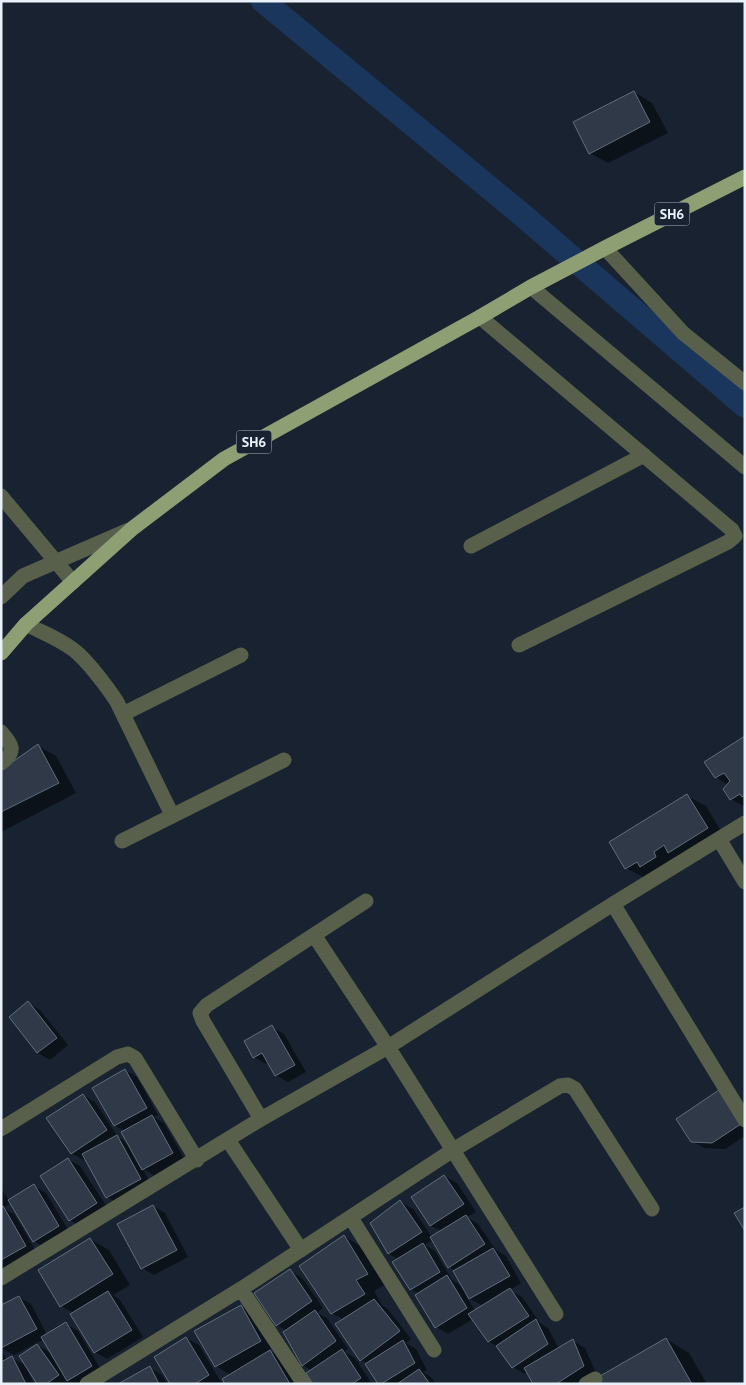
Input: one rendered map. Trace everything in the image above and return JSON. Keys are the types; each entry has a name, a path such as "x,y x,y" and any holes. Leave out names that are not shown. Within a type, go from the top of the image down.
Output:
{"main road":[{"name":"SH6","path":"1,653 26,624 133,528 224,459 537,284 745,177"}],"street":[{"path":"602,249 683,333 745,383"},
{"path":"537,284 745,467"},
{"path":"480,317 732,530 735,536 728,542 519,646"},
{"path":"471,546 644,455"},
{"path":"1,496 73,582"},
{"path":"1,597 23,576 133,528"},
{"path":"26,624 78,652 110,691 172,815"},
{"path":"123,714 241,655"},
{"path":"1,732 11,743 12,751 8,758 1,763"},
{"path":"122,841 284,760"},
{"path":"1,1278 228,1140 388,1046 745,823"},
{"path":"719,839 745,882"},
{"path":"262,1120 200,1013 207,1005 366,901"},
{"path":"613,904 745,1120"},
{"path":"314,935 388,1046 556,1314"},
{"path":"1,1129 117,1057 128,1054 135,1058 196,1160"},
{"path":"87,1384 241,1289 453,1150 560,1086 568,1085 575,1089 652,1209"},
{"path":"228,1140 301,1250"},
{"path":"351,1218 434,1350"},
{"path":"241,1289 304,1384"}],"building":[{"path":"634,91 650,122 589,154 573,122"},
{"path":"745,736 745,795 742,797 740,794 730,800 723,789 730,781 724,773 715,778 704,762"},
{"path":"38,744 59,783 1,812 1,770"},
{"path":"687,794 708,828 668,853 664,845 654,852 656,857 640,867 637,862 625,869 609,842"},
{"path":"28,1001 57,1038 37,1053 9,1017"},
{"path":"272,1025 295,1065 275,1076 262,1053 253,1058 244,1041"},
{"path":"125,1069 147,1108 114,1126 92,1088"},
{"path":"719,1090 741,1124 712,1143 691,1142 676,1119"},
{"path":"83,1094 107,1130 71,1154 46,1118"},
{"path":"152,1115 173,1153 142,1170 121,1132"},
{"path":"117,1135 141,1179 106,1198 82,1154"},
{"path":"68,1158 97,1203 69,1221 40,1176"},
{"path":"444,1175 464,1204 430,1226 411,1197"},
{"path":"34,1184 59,1226 33,1242 8,1200"},
{"path":"400,1200 422,1232 388,1254 370,1223"},
{"path":"153,1205 177,1250 141,1269 117,1224"},
{"path":"3,1206 26,1246 1,1260 1,1207"},
{"path":"745,1207 745,1231 734,1213"},
{"path":"466,1215 485,1244 448,1268 430,1237"},
{"path":"344,1235 368,1274 356,1280 365,1294 331,1314 299,1266"},
{"path":"90,1238 113,1274 60,1307 38,1270"},
{"path":"423,1243 440,1272 410,1290 392,1262"},
{"path":"493,1248 510,1276 469,1299 453,1271"},
{"path":"290,1269 312,1301 276,1326 254,1293"},
{"path":"447,1275 467,1308 435,1328 415,1295"},
{"path":"510,1288 529,1316 488,1342 468,1314"},
{"path":"108,1291 132,1330 94,1353 70,1314"},
{"path":"19,1296 37,1329 1,1348 1,1305"},
{"path":"374,1299 400,1331 360,1361 335,1324"},
{"path":"241,1305 261,1341 215,1367 194,1331"},
{"path":"315,1310 336,1341 302,1366 283,1332"},
{"path":"536,1319 548,1344 512,1368 496,1346"},
{"path":"66,1322 92,1366 67,1381 41,1337"},
{"path":"186,1337 209,1375 195,1384 170,1384 154,1357"},
{"path":"666,1338 692,1384 598,1384 595,1379"},
{"path":"573,1339 584,1366 556,1384 533,1384 524,1368"},
{"path":"403,1340 415,1363 378,1384 365,1364"},
{"path":"37,1344 59,1375 46,1384 37,1384 19,1356"},
{"path":"342,1349 361,1378 352,1384 313,1384 306,1373"},
{"path":"270,1350 290,1384 225,1384 222,1379"},
{"path":"12,1356 26,1384 1,1384 1,1362"},
{"path":"150,1366 159,1384 118,1384"},
{"path":"419,1369 430,1384 397,1384"}],"waterway":[{"path":"263,1 520,213 745,406"}]}
